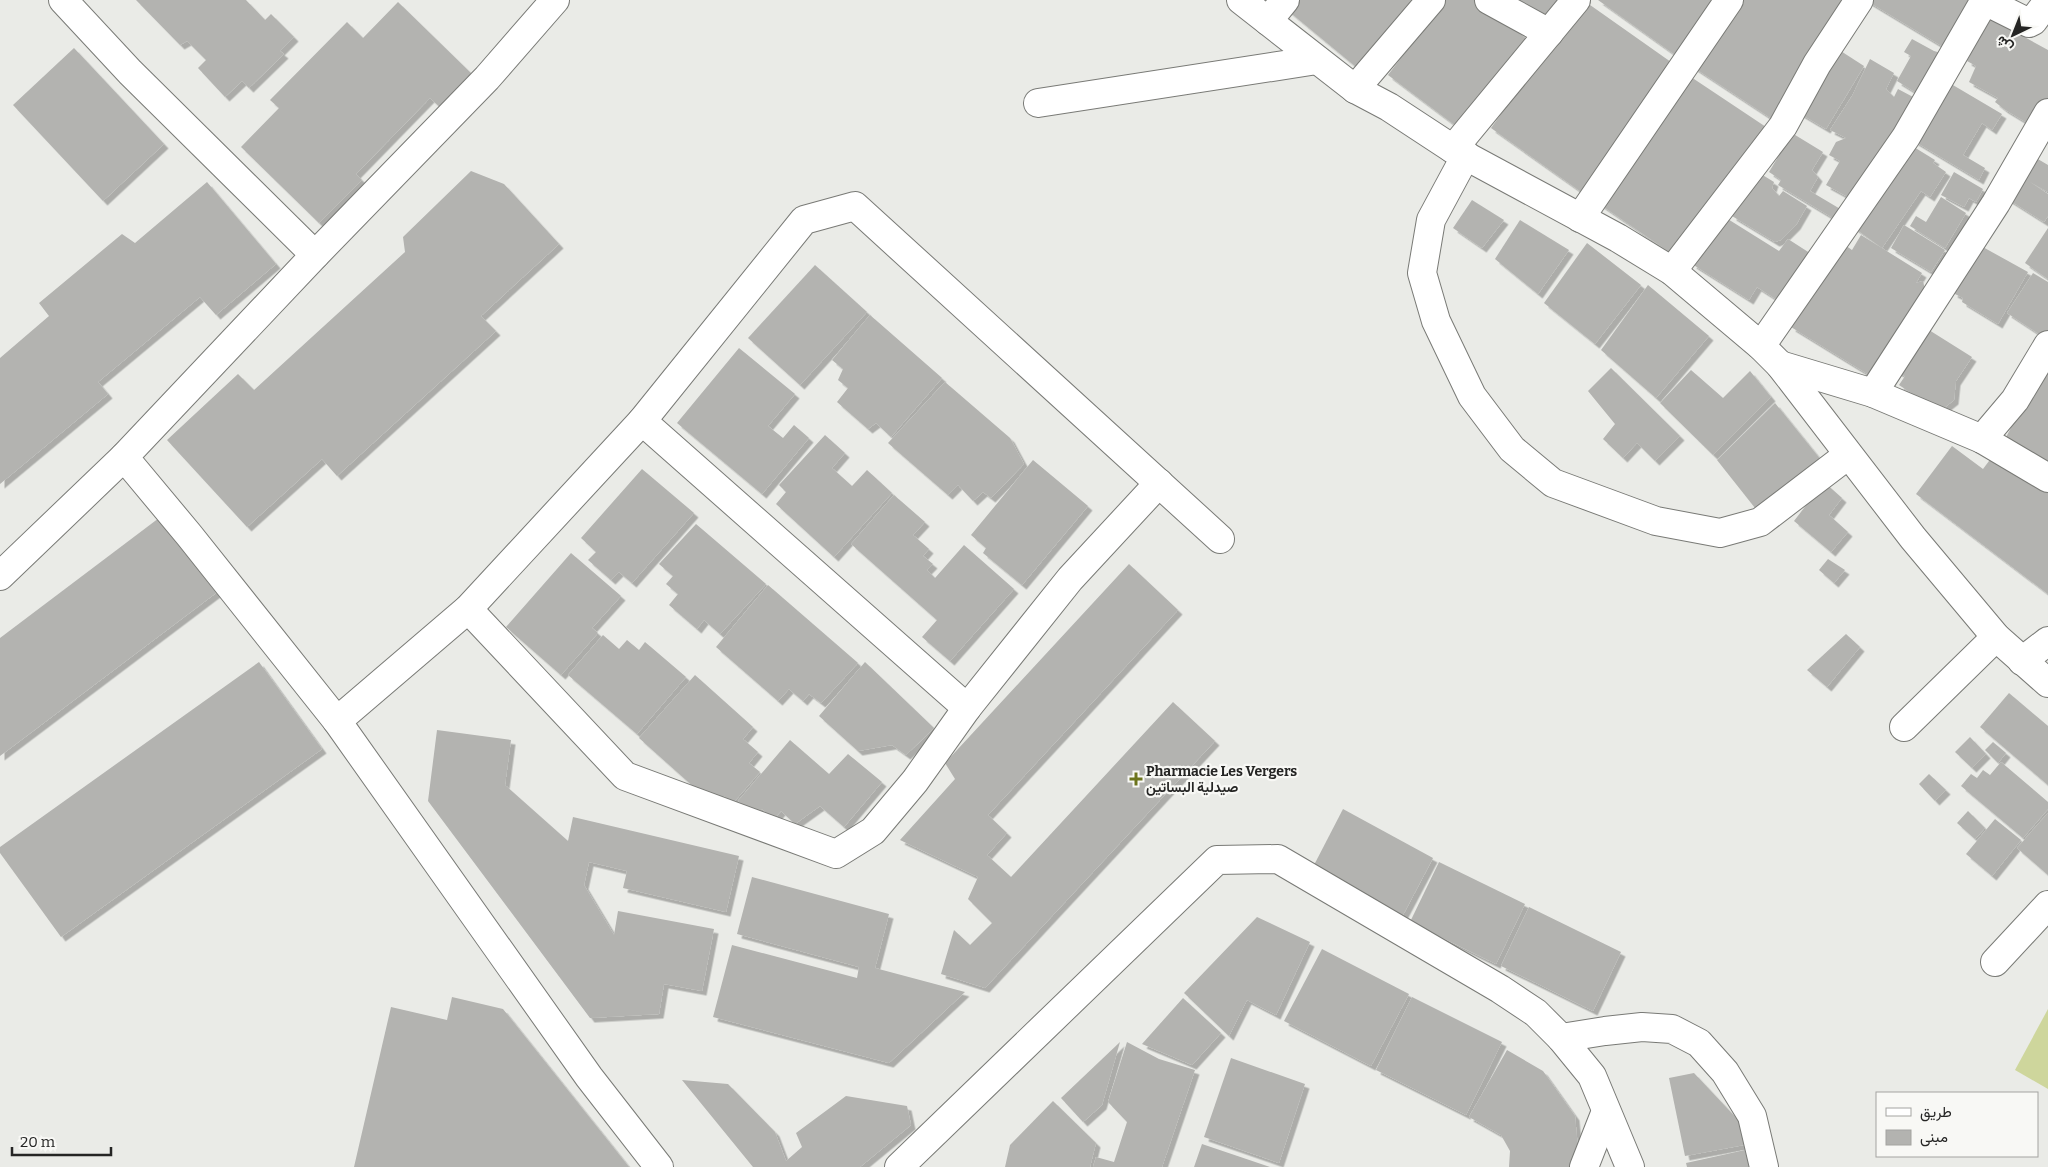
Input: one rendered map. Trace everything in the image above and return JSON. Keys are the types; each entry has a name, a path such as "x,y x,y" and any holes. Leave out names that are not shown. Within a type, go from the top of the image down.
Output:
{"street":[{"path":"63,0 130,72 315,255"},
{"path":"0,576 124,457 315,255 487,78 554,0"},
{"path":"1240,0 1355,89 1389,107 1459,152 1618,238 1672,271 1771,356 1913,538 1996,637 2048,684"},
{"path":"1268,21 1285,0"},
{"path":"1355,89 1431,0"},
{"path":"1489,0 1549,33"},
{"path":"1576,0 1459,152 1431,220 1422,274 1436,322 1472,396 1512,449 1553,483 1656,521 1720,533 1760,522 1848,455"},
{"path":"1580,218 1728,0"},
{"path":"1672,271 1783,126 1817,64 1859,0"},
{"path":"1771,356 1906,136 1985,0 2029,23 2033,21 2048,2"},
{"path":"1038,103 1317,60"},
{"path":"1873,393 1996,203 2048,113"},
{"path":"337,721 468,610 642,421 804,220 855,206 1220,539"},
{"path":"1982,439 2015,400 2048,346"},
{"path":"1771,356 1873,393 1982,439 2048,478"},
{"path":"642,421 967,708"},
{"path":"124,457 189,535 337,721 589,1077 659,1167"},
{"path":"468,610 625,776 836,854 873,831 915,782 967,708 1070,579 1159,483"},
{"path":"1904,726 1996,637"},
{"path":"2022,661 2048,641"},
{"path":"899,1167 1217,860 1278,859 1500,989 1536,1013 1561,1038 1592,1076 1630,1167"},
{"path":"1995,962 2048,905"},
{"path":"1561,1038 1642,1027 1672,1028 1699,1044 1725,1072 1752,1116 1764,1167"},
{"path":"1584,1167 1606,1111"}],"green space":[{"path":"2048,1009 2048,1089 2015,1070"}],"building":[{"path":"136,0 246,0 265,20 271,14 294,37 280,51 284,54 249,88 242,81 225,97 198,68 206,60 187,41 180,45"},
{"path":"1293,0 1420,0 1361,71 1286,9"},
{"path":"1445,0 1475,0 1531,42 1464,132 1388,75"},
{"path":"1503,0 1567,0 1547,25"},
{"path":"1583,0 1678,67 1587,196 1491,128"},
{"path":"1598,0 1716,0 1678,57"},
{"path":"1737,0 1849,0 1772,119 1693,67"},
{"path":"1868,0 1974,0 1945,48"},
{"path":"398,2 474,76 442,109 430,98 356,174 362,180 319,223 241,147 279,108 270,100 347,22 363,38"},
{"path":"1988,17 2048,50 2048,101 2032,126 1995,102 1998,98 1969,82 1976,66 1967,61"},
{"path":"1912,39 1934,51 1948,55 1923,97 1897,81 1911,56 1904,52"},
{"path":"1833,46 1864,66 1826,129 1794,110"},
{"path":"74,48 164,144 103,201 13,105"},
{"path":"1870,59 1894,73 1886,89 1894,97 1898,89 1915,98 1857,202 1826,185 1840,161 1829,155 1836,142 1846,138 1830,130 1852,96"},
{"path":"1685,73 1766,127 1678,258 1598,203"},
{"path":"1941,78 2002,114 1992,130 1982,123 1963,155 1985,168 1979,180 1914,141"},
{"path":"1782,127 1823,152 1812,170 1818,177 1810,191 1847,213 1838,221 1778,185 1781,180 1769,172 1778,157 1768,151"},
{"path":"1909,144 1935,160 1933,163 1946,172 1930,197 1921,191 1882,248 1849,224"},
{"path":"2031,155 2048,165 2048,192 2030,182 2048,194 2048,216 2044,222 2006,198"},
{"path":"471,171 504,184 559,244 481,316 496,331 337,476 322,459 247,527 167,440 238,374 254,390 405,252 403,237"},
{"path":"1756,171 1774,182 1772,188 1779,196 1783,191 1807,206 1796,225 1781,240 1775,242 1732,216 1737,203"},
{"path":"1954,172 1983,189 1976,202 1969,198 1964,207 1941,195"},
{"path":"207,182 276,264 216,315 200,297 98,382 108,394 0,484 0,358 49,316 39,303 122,234 135,243"},
{"path":"1941,197 1966,213 1945,248 1910,226 1916,216 1926,222"},
{"path":"1472,200 1504,220 1482,248 1453,228"},
{"path":"1723,216 1779,251 1788,239 1816,257 1785,305 1757,287 1749,300 1692,264"},
{"path":"1520,220 1569,250 1538,294 1495,259"},
{"path":"1904,225 1945,250 1931,272 1891,248"},
{"path":"2048,228 2048,279 2025,263"},
{"path":"1861,235 1922,273 1916,283 1923,281 1926,294 1879,381 1791,327 1842,243 1852,250"},
{"path":"1587,243 1641,285 1595,344 1544,303"},
{"path":"1981,246 2028,272 1998,324 1962,302 1963,298 1953,293"},
{"path":"815,265 867,312 800,385 748,338"},
{"path":"2033,273 2048,282 2048,333 2045,338 2007,313"},
{"path":"1648,285 1709,336 1656,398 1601,350"},
{"path":"870,315 942,378 891,437 876,423 868,429 837,402 848,388 838,380 843,369 832,360"},
{"path":"1929,330 1972,357 1956,381 1954,400 1944,408 1923,401 1899,385 1905,376 1896,371"},
{"path":"739,348 795,394 768,426 783,438 794,425 809,438 762,494 677,423"},
{"path":"2048,357 2048,464 2004,441"},
{"path":"1611,368 1680,436 1655,461 1637,443 1623,458 1603,439 1615,424 1588,391"},
{"path":"1691,370 1723,398 1750,371 1771,397 1713,455 1660,403"},
{"path":"945,382 1010,438 1024,464 991,498 983,492 973,501 958,485 948,495 888,443"},
{"path":"1775,403 1825,465 1759,513 1717,460"},
{"path":"825,435 845,453 832,468 852,486 867,470 892,493 834,557 776,504 786,492 779,485"},
{"path":"1952,446 1983,469 1995,453 2048,493 2048,594 1916,494"},
{"path":"1033,460 1088,506 1022,585 983,553 986,548 971,535"},
{"path":"642,469 694,513 632,583 619,572 611,580 588,560 596,552 581,538"},
{"path":"1824,482 1842,498 1829,515 1848,532 1831,552 1794,521"},
{"path":"894,495 925,522 913,535 929,549 923,556 933,564 927,570 935,578 964,545 1014,589 950,661 922,637 937,620 851,544"},
{"path":"159,518 216,593 0,756 0,638"},
{"path":"696,524 766,584 720,634 704,620 697,629 669,605 678,594 666,584 673,576 659,564"},
{"path":"571,553 621,596 592,628 598,633 561,675 506,627"},
{"path":"1828,559 1845,570 1834,583 1819,570"},
{"path":"1129,564 1178,610 988,815 1007,833 987,855 1011,877 1173,702 1215,741 985,988 941,974 954,930 970,945 992,923 968,899 978,877 900,840 955,779 945,763"},
{"path":"768,585 858,663 821,703 809,694 803,701 789,689 778,701 716,647"},
{"path":"1846,634 1860,647 1827,687 1807,670"},
{"path":"603,635 619,649 627,640 639,650 645,642 686,677 637,734 568,675"},
{"path":"259,662 322,749 61,937 0,853 0,847"},
{"path":"865,662 934,728 906,755 892,745 858,751 819,716"},
{"path":"695,675 753,727 743,739 758,752 749,763 760,772 733,803 724,796 719,803 704,796 639,738"},
{"path":"2009,693 2048,726 2048,785 1980,727"},
{"path":"437,730 511,740 505,785 568,841 573,817 739,856 726,912 623,888 627,871 589,862 584,885 614,935 618,911 714,929 702,991 664,984 659,1014 590,1018 428,801"},
{"path":"1970,737 1986,754 1972,768 1955,752"},
{"path":"790,740 829,774 848,754 882,782 844,827 820,806 795,824 781,811 774,819 762,809 756,816 738,801"},
{"path":"1993,742 2006,753 1998,763 1985,750"},
{"path":"2001,762 2048,802 2048,809 2023,838 1961,786 1971,774 1977,778 1983,770 1990,775"},
{"path":"1929,774 1946,790 1935,801 1919,784"},
{"path":"1343,809 1433,858 1403,915 1313,867"},
{"path":"1968,811 1985,828 1975,839 1957,823"},
{"path":"2048,813 2048,875 2017,848"},
{"path":"1995,819 2021,840 1992,876 1966,854"},
{"path":"1439,862 1525,904 1496,964 1410,922"},
{"path":"752,877 889,914 875,968 965,992 889,1063 713,1017 732,945 857,978 859,967 737,934"},
{"path":"1529,907 1621,952 1593,1011 1501,966"},
{"path":"1257,917 1310,942 1276,1015 1247,1000 1229,1036 1184,993"},
{"path":"1322,949 1409,994 1371,1066 1284,1021"},
{"path":"452,997 503,1009 629,1167 354,1167 391,1007 447,1020"},
{"path":"1412,997 1502,1042 1466,1115 1376,1070"},
{"path":"1183,998 1221,1033 1192,1065 1142,1044"},
{"path":"1120,1042 1102,1105 1083,1122 1061,1098"},
{"path":"1127,1042 1159,1059 1195,1070 1162,1167 1093,1167 1096,1157 1114,1162 1127,1122 1108,1102"},
{"path":"1507,1050 1543,1071 1575,1116 1579,1159 1575,1167 1509,1167 1510,1151 1501,1135 1469,1117"},
{"path":"1231,1058 1305,1084 1279,1163 1204,1137"},
{"path":"1694,1073 1740,1122 1744,1145 1685,1156 1669,1078"},
{"path":"682,1080 728,1084 775,1132 786,1161 802,1147 796,1133 846,1096 907,1106 911,1125 860,1167 753,1167"},
{"path":"1053,1101 1096,1143 1090,1167 1005,1167 1010,1145"},
{"path":"1202,1144 1270,1167 1194,1167"},
{"path":"1745,1150 1749,1167 1687,1167 1686,1163"}],"place":[{"name":"Pharmacie Les Vergers صيدلية البساتين","path":"1136,779"}]}
